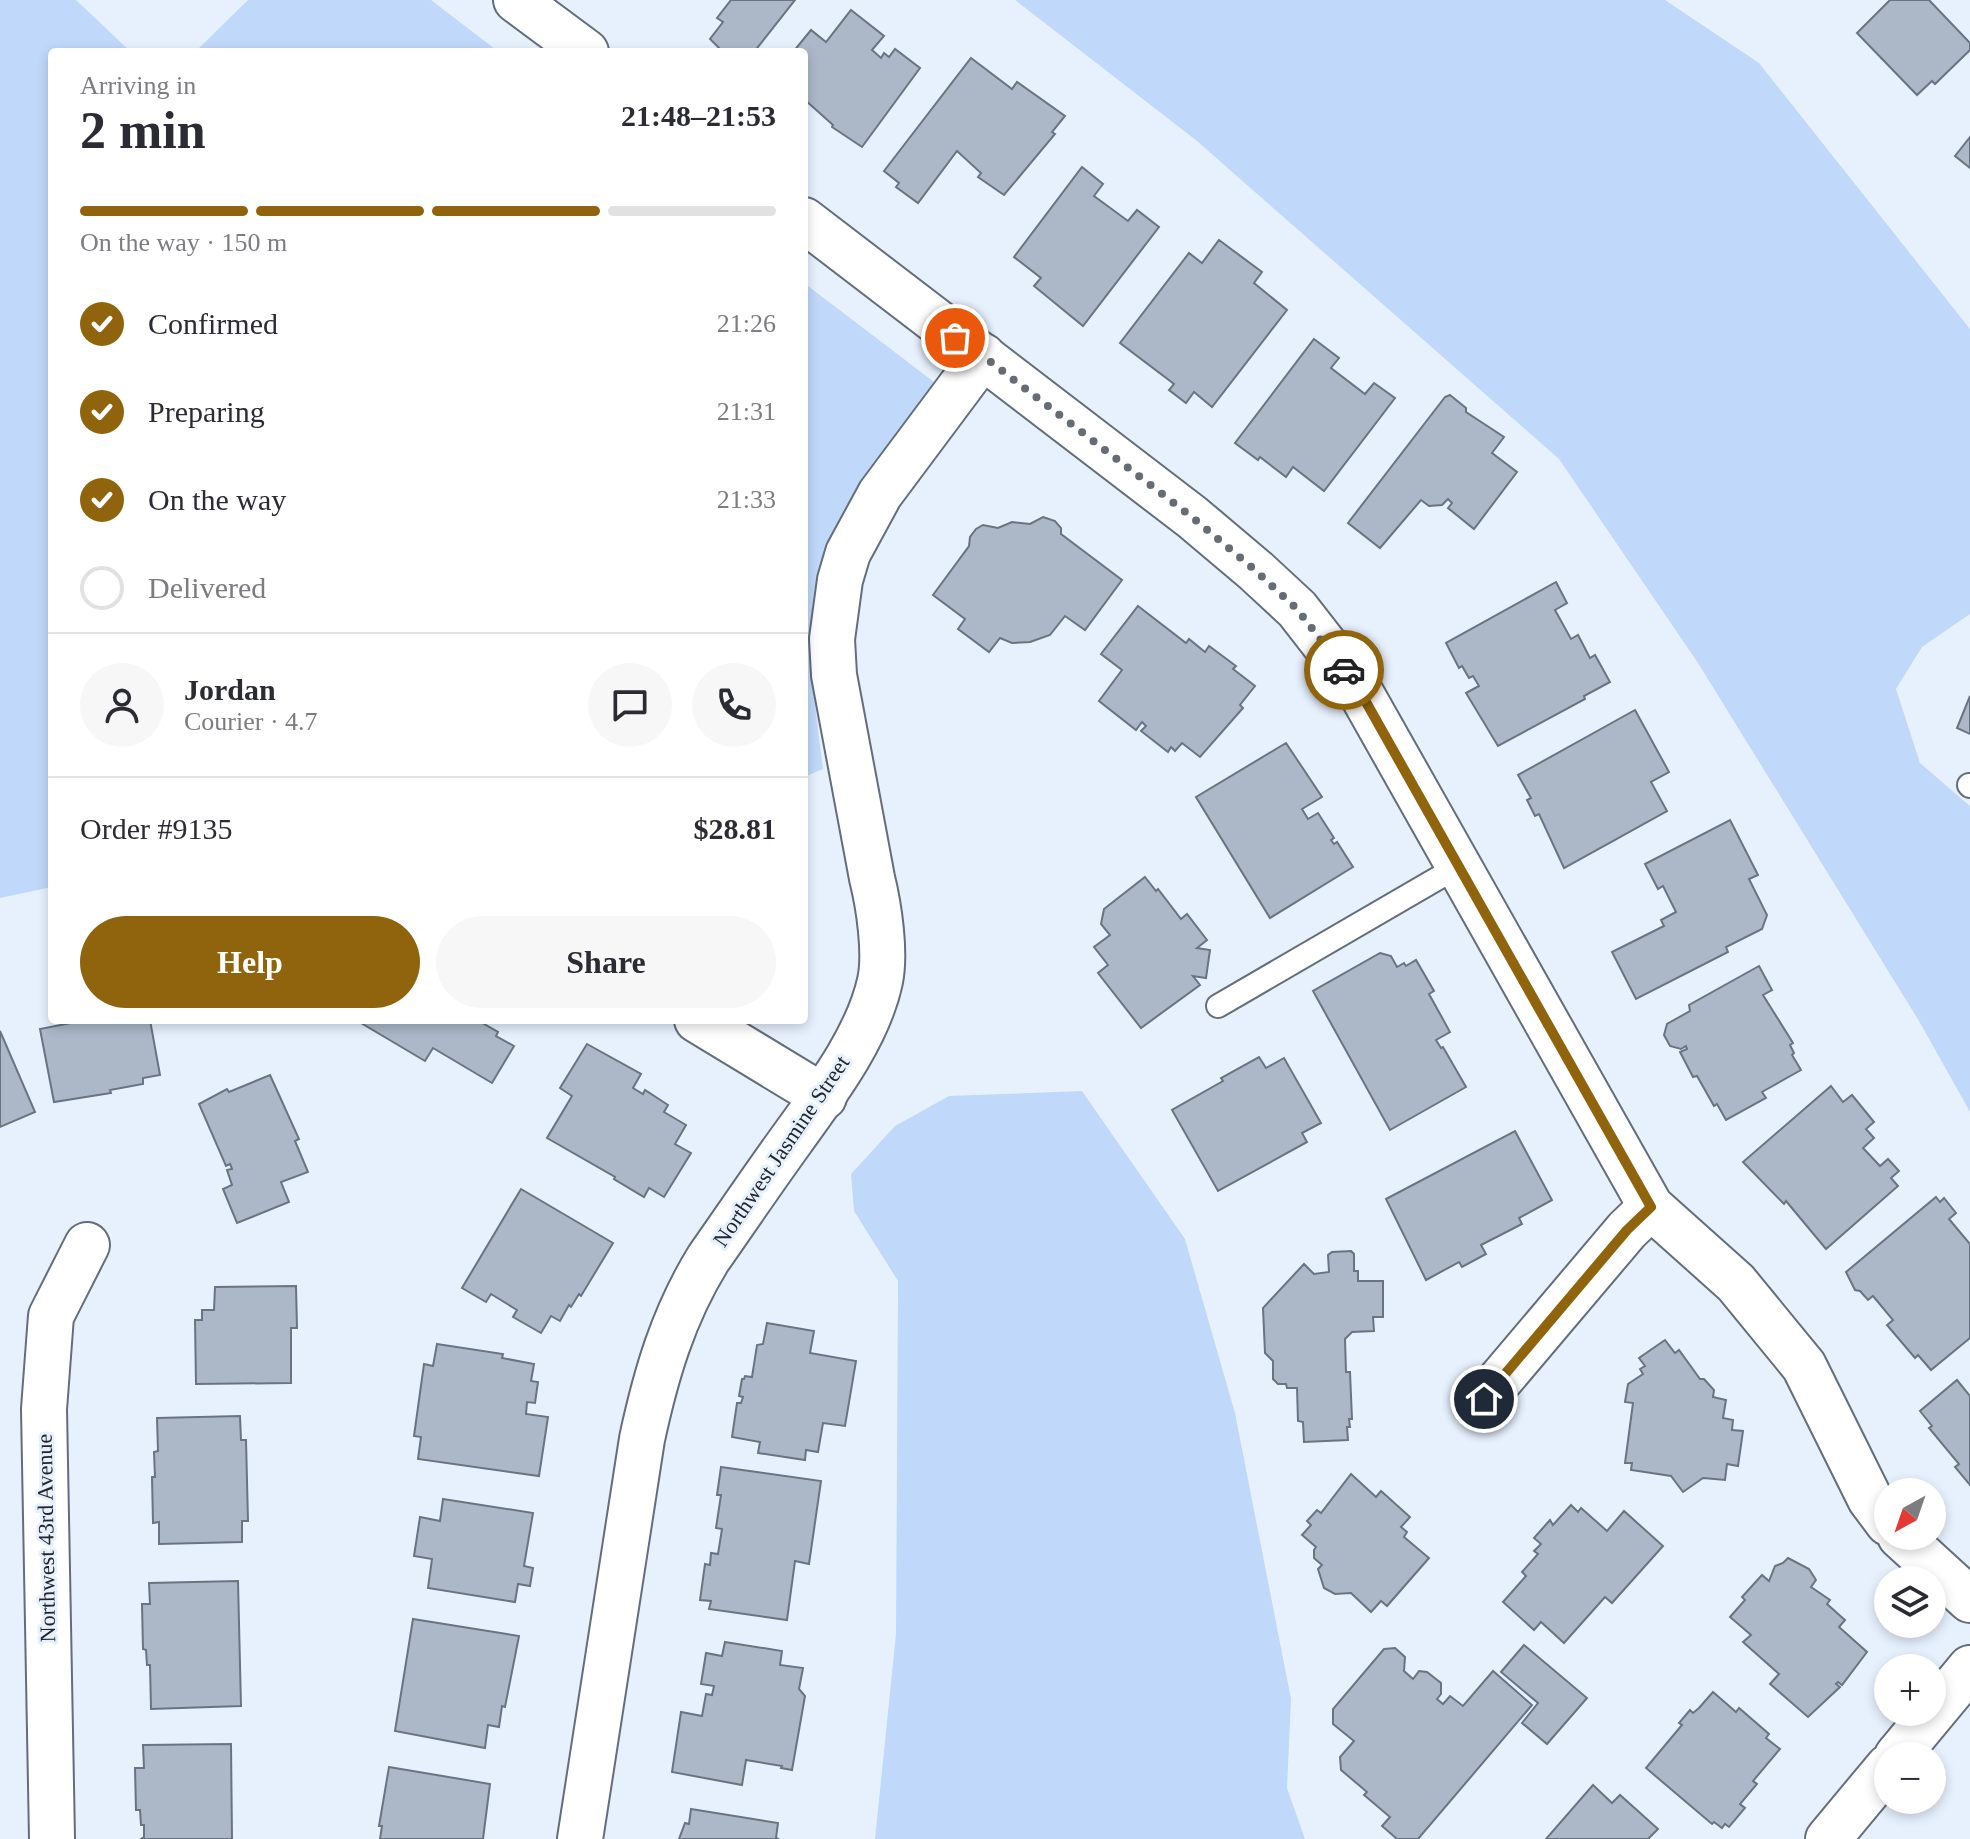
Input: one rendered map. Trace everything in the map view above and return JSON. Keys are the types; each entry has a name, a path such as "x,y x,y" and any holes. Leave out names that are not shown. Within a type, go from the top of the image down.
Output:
{"street":[{"path":"516,0 581,48"},
{"path":"808,223 1192,517 1297,609 1357,686 1651,1207 1736,1283 1777,1329 1804,1366 1874,1504"},
{"name":"Northwest Jasmine Street","path":"580,1839 642,1439 655,1378 667,1343 697,1277 824,1097 873,1007 881,978 879,903 834,675 832,639 840,580 848,553 880,494 983,356"},
{"path":"704,1024 824,1097"},
{"path":"1484,1399 1627,1230 1651,1207"},
{"name":"Northwest 43rd Avenue","path":"52,1839 44,1409 51,1316 87,1245"},
{"path":"1915,1550 1970,1600"},
{"path":"1909,1742 1970,1668"},
{"path":"1828,1839 1874,1784"}],"lane":[{"path":"1218,1006 1459,866"}],"shaded area":[{"path":"0,0 76,0 127,48 48,48 48,888 0,898"},
{"path":"248,0 431,0 494,48 199,48"},
{"path":"1015,0 1665,0 1759,63 1970,329 1970,614 1922,647 1896,689 1920,763 1970,806 1970,1112 1919,1021 1698,663 1559,459 1197,141"},
{"path":"808,286 934,382 863,483 831,540 820,567 814,593 811,637 823,769 808,775"},
{"path":"1082,1091 1185,1239 1235,1413 1291,1699 1287,1788 1305,1839 875,1839 896,1634 898,1281 854,1211 851,1174 895,1126 949,1096"}],"building":[{"path":"731,0 795,0 757,48 719,48 710,39 723,22 717,18"},
{"path":"1890,0 1929,0 1970,43 1970,50 1935,84 1932,81 1917,95 1857,33"},
{"path":"851,10 884,36 872,50 881,58 884,53 889,57 895,49 920,68 862,147 832,127 808,103 808,48 796,48 811,30 826,42"},
{"path":"971,58 1012,89 1017,82 1065,116 1052,132 1055,134 1004,195 978,177 981,173 957,151 918,203 896,187 899,183 884,171"},
{"path":"1970,137 1970,168 1955,156"},
{"path":"1082,167 1103,184 1094,196 1128,221 1137,210 1159,227 1083,326 1034,286 1041,278 1014,257"},
{"path":"1219,240 1262,272 1254,283 1287,310 1212,407 1194,392 1186,403 1169,390 1174,384 1120,343 1189,253 1202,263"},
{"path":"1314,339 1339,358 1331,368 1365,394 1374,383 1395,398 1324,491 1293,467 1286,477 1235,443"},
{"path":"1450,395 1466,408 1466,412 1504,437 1492,453 1517,472 1474,529 1448,508 1452,503 1448,499 1442,505 1429,506 1421,500 1380,548 1348,523 1445,397"},
{"path":"1043,517 1055,521 1061,528 1061,534 1122,580 1085,630 1065,616 1050,635 1030,642 1012,643 1000,638 989,652 958,629 965,619 933,595 969,546 970,537 976,529 983,525 998,528 1012,522 1030,524"},
{"path":"1556,582 1567,603 1555,610 1571,639 1578,635 1590,658 1595,655 1610,682 1498,746 1466,693 1479,686 1473,676 1469,678 1462,666 1459,668 1446,643"},
{"path":"1138,606 1186,643 1189,639 1205,652 1209,646 1236,666 1233,669 1255,686 1240,705 1243,708 1200,757 1182,743 1175,751 1171,747 1168,752 1141,731 1146,726 1142,722 1136,730 1099,701 1122,670 1101,654"},
{"path":"1970,696 1970,734 1957,728"},
{"path":"1635,710 1669,772 1651,782 1667,811 1564,868 1539,814 1535,816 1527,800 1531,798 1518,775"},
{"path":"1286,743 1322,797 1302,809 1308,819 1318,813 1334,838 1331,840 1334,844 1337,842 1353,867 1270,918 1196,797"},
{"path":"1730,820 1758,875 1749,879 1767,915 1762,929 1726,947 1728,952 1636,999 1612,952 1664,926 1661,920 1676,912 1663,886 1658,889 1645,864"},
{"path":"1145,877 1181,919 1187,914 1207,940 1197,948 1210,950 1206,978 1193,976 1200,985 1141,1028 1098,973 1108,965 1094,947 1110,935 1101,924 1104,909"},
{"path":"1380,953 1391,956 1397,967 1416,960 1434,991 1429,994 1450,1032 1436,1040 1466,1087 1390,1130 1313,991"},
{"path":"1759,966 1772,990 1763,995 1793,1043 1790,1045 1792,1055 1801,1070 1762,1092 1766,1098 1726,1120 1697,1076 1693,1077 1680,1052 1687,1049 1686,1046 1681,1049 1670,1046 1664,1035 1667,1024 1690,1011 1689,1005"},
{"path":"66,1024 151,1024 160,1075 143,1078 143,1084 110,1090 111,1093 54,1102 40,1029"},
{"path":"363,1024 484,1024 498,1032 496,1036 514,1046 492,1083 433,1048 425,1061"},
{"path":"0,1031 35,1112 0,1127"},
{"path":"587,1044 641,1074 633,1088 643,1094 645,1090 668,1105 664,1112 686,1125 675,1144 691,1153 664,1197 649,1188 644,1197 547,1138 572,1096 560,1088"},
{"path":"1259,1057 1266,1068 1284,1058 1321,1123 1302,1133 1307,1142 1218,1191 1172,1110"},
{"path":"270,1075 299,1139 295,1141 308,1172 281,1182 289,1202 237,1223 223,1189 232,1185 227,1170 232,1169 230,1164 226,1166 199,1104 227,1089 229,1092"},
{"path":"1831,1086 1843,1102 1852,1095 1874,1122 1866,1129 1874,1138 1863,1148 1880,1166 1888,1159 1899,1171 1891,1178 1898,1186 1826,1249 1786,1201 1784,1204 1743,1162"},
{"path":"1515,1131 1552,1200 1519,1218 1522,1224 1481,1245 1486,1254 1462,1267 1459,1262 1426,1280 1386,1199"},
{"path":"521,1189 613,1243 581,1296 579,1294 571,1307 569,1305 560,1321 551,1316 541,1333 513,1317 517,1310 491,1294 486,1302 462,1288"},
{"path":"1936,1197 1940,1202 1944,1198 1956,1213 1949,1219 1970,1244 1970,1338 1931,1370 1918,1355 1915,1358 1887,1325 1893,1320 1873,1296 1868,1300 1855,1290 1846,1272"},
{"path":"1351,1251 1358,1281 1383,1281 1383,1317 1373,1317 1374,1331 1352,1332 1345,1339 1352,1419 1349,1419 1350,1427 1347,1427 1348,1440 1304,1442 1303,1422 1298,1421 1297,1388 1287,1388 1286,1384 1278,1384 1273,1379 1273,1361 1265,1353 1263,1308 1304,1264 1314,1274 1329,1272 1328,1255"},
{"path":"296,1286 297,1328 291,1328 291,1383 196,1384 195,1320 202,1320 202,1310 214,1310 215,1287"},
{"path":"767,1323 814,1331 810,1353 856,1361 845,1426 823,1423 818,1452 806,1450 805,1460 758,1453 760,1442 732,1437 737,1403 741,1403 743,1397 739,1396 742,1379 752,1377 757,1345 763,1344"},
{"path":"1665,1340 1675,1353 1679,1350 1700,1379 1704,1379 1714,1390 1713,1397 1726,1400 1723,1418 1733,1420 1732,1430 1743,1431 1738,1466 1727,1464 1725,1480 1703,1478 1683,1492 1671,1476 1631,1470 1632,1463 1625,1463 1633,1403 1625,1402 1628,1384 1643,1374 1640,1369 1645,1366 1639,1358"},
{"path":"437,1344 503,1354 502,1358 534,1364 531,1381 538,1382 535,1403 527,1402 526,1414 548,1417 539,1476 418,1459 421,1437 414,1436 424,1364 433,1366"},
{"path":"1957,1380 1970,1396 1970,1485 1955,1467 1959,1464 1929,1428 1932,1426 1920,1411"},
{"path":"240,1416 241,1440 246,1440 248,1521 242,1521 242,1542 159,1544 159,1522 153,1523 152,1477 155,1477 154,1452 158,1451 157,1418"},
{"path":"721,1467 821,1481 809,1564 795,1561 787,1620 709,1609 711,1601 700,1600 705,1564 710,1565 711,1553 718,1554 722,1529 716,1528"},
{"path":"1351,1474 1376,1497 1381,1491 1410,1517 1401,1527 1407,1532 1404,1537 1429,1558 1387,1606 1381,1601 1371,1612 1351,1593 1335,1594 1324,1588 1318,1569 1322,1565 1314,1558 1316,1547 1302,1535 1311,1525 1307,1521 1317,1510 1321,1513"},
{"path":"443,1499 533,1513 524,1566 533,1568 530,1586 518,1584 515,1602 428,1588 432,1559 414,1556 420,1517 440,1521"},
{"path":"1571,1505 1578,1512 1581,1508 1607,1531 1624,1511 1663,1546 1612,1603 1605,1597 1564,1643 1541,1622 1534,1630 1503,1602 1526,1576 1522,1572 1538,1554 1534,1551 1541,1544 1534,1538 1550,1520 1553,1525"},
{"path":"1788,1558 1809,1569 1816,1580 1811,1587 1830,1600 1827,1604 1845,1620 1839,1627 1867,1652 1842,1685 1838,1682 1836,1684 1840,1687 1808,1717 1770,1684 1779,1674 1743,1642 1751,1635 1730,1617 1745,1600 1742,1597 1762,1575 1769,1581 1775,1566"},
{"path":"238,1581 241,1706 151,1709 150,1665 147,1665 146,1650 143,1649 142,1604 150,1604 149,1583"},
{"path":"413,1619 519,1636 499,1727 488,1725 485,1748 395,1731"},
{"path":"725,1642 782,1651 780,1665 803,1668 799,1689 805,1696 792,1770 746,1760 742,1785 672,1772 681,1712 702,1716 706,1694 712,1695 714,1686 701,1684 706,1653 722,1656"},
{"path":"1524,1645 1587,1698 1547,1744 1522,1723 1538,1703 1501,1672"},
{"path":"1395,1648 1405,1657 1404,1671 1413,1679 1419,1671 1427,1672 1441,1683 1441,1694 1437,1699 1443,1704 1450,1696 1463,1706 1493,1671 1532,1705 1418,1839 1397,1839 1382,1826 1390,1817 1341,1770 1340,1757 1354,1741 1333,1724 1333,1709 1384,1649"},
{"path":"1713,1692 1736,1712 1739,1708 1769,1734 1766,1738 1780,1749 1753,1781 1757,1784 1740,1804 1745,1808 1729,1827 1725,1824 1722,1828 1714,1822 1712,1824 1646,1768 1682,1725 1679,1723 1690,1710 1693,1713"},
{"path":"231,1744 232,1839 141,1839 144,1837 144,1825 141,1825 140,1810 136,1810 135,1768 144,1768 143,1745"},
{"path":"389,1767 490,1784 483,1839 380,1839 382,1826 379,1826"},
{"path":"1593,1785 1612,1803 1620,1795 1658,1829 1648,1839 1546,1839"},
{"path":"691,1809 778,1823 776,1838 779,1839 679,1839 685,1823 689,1824"}],"way so far":[{"path":"955,338 983,356 1169,499 1256,571 1297,609 1344,670"}],"route":[{"path":"1344,670 1357,686 1651,1207 1627,1230 1484,1399"}]}
